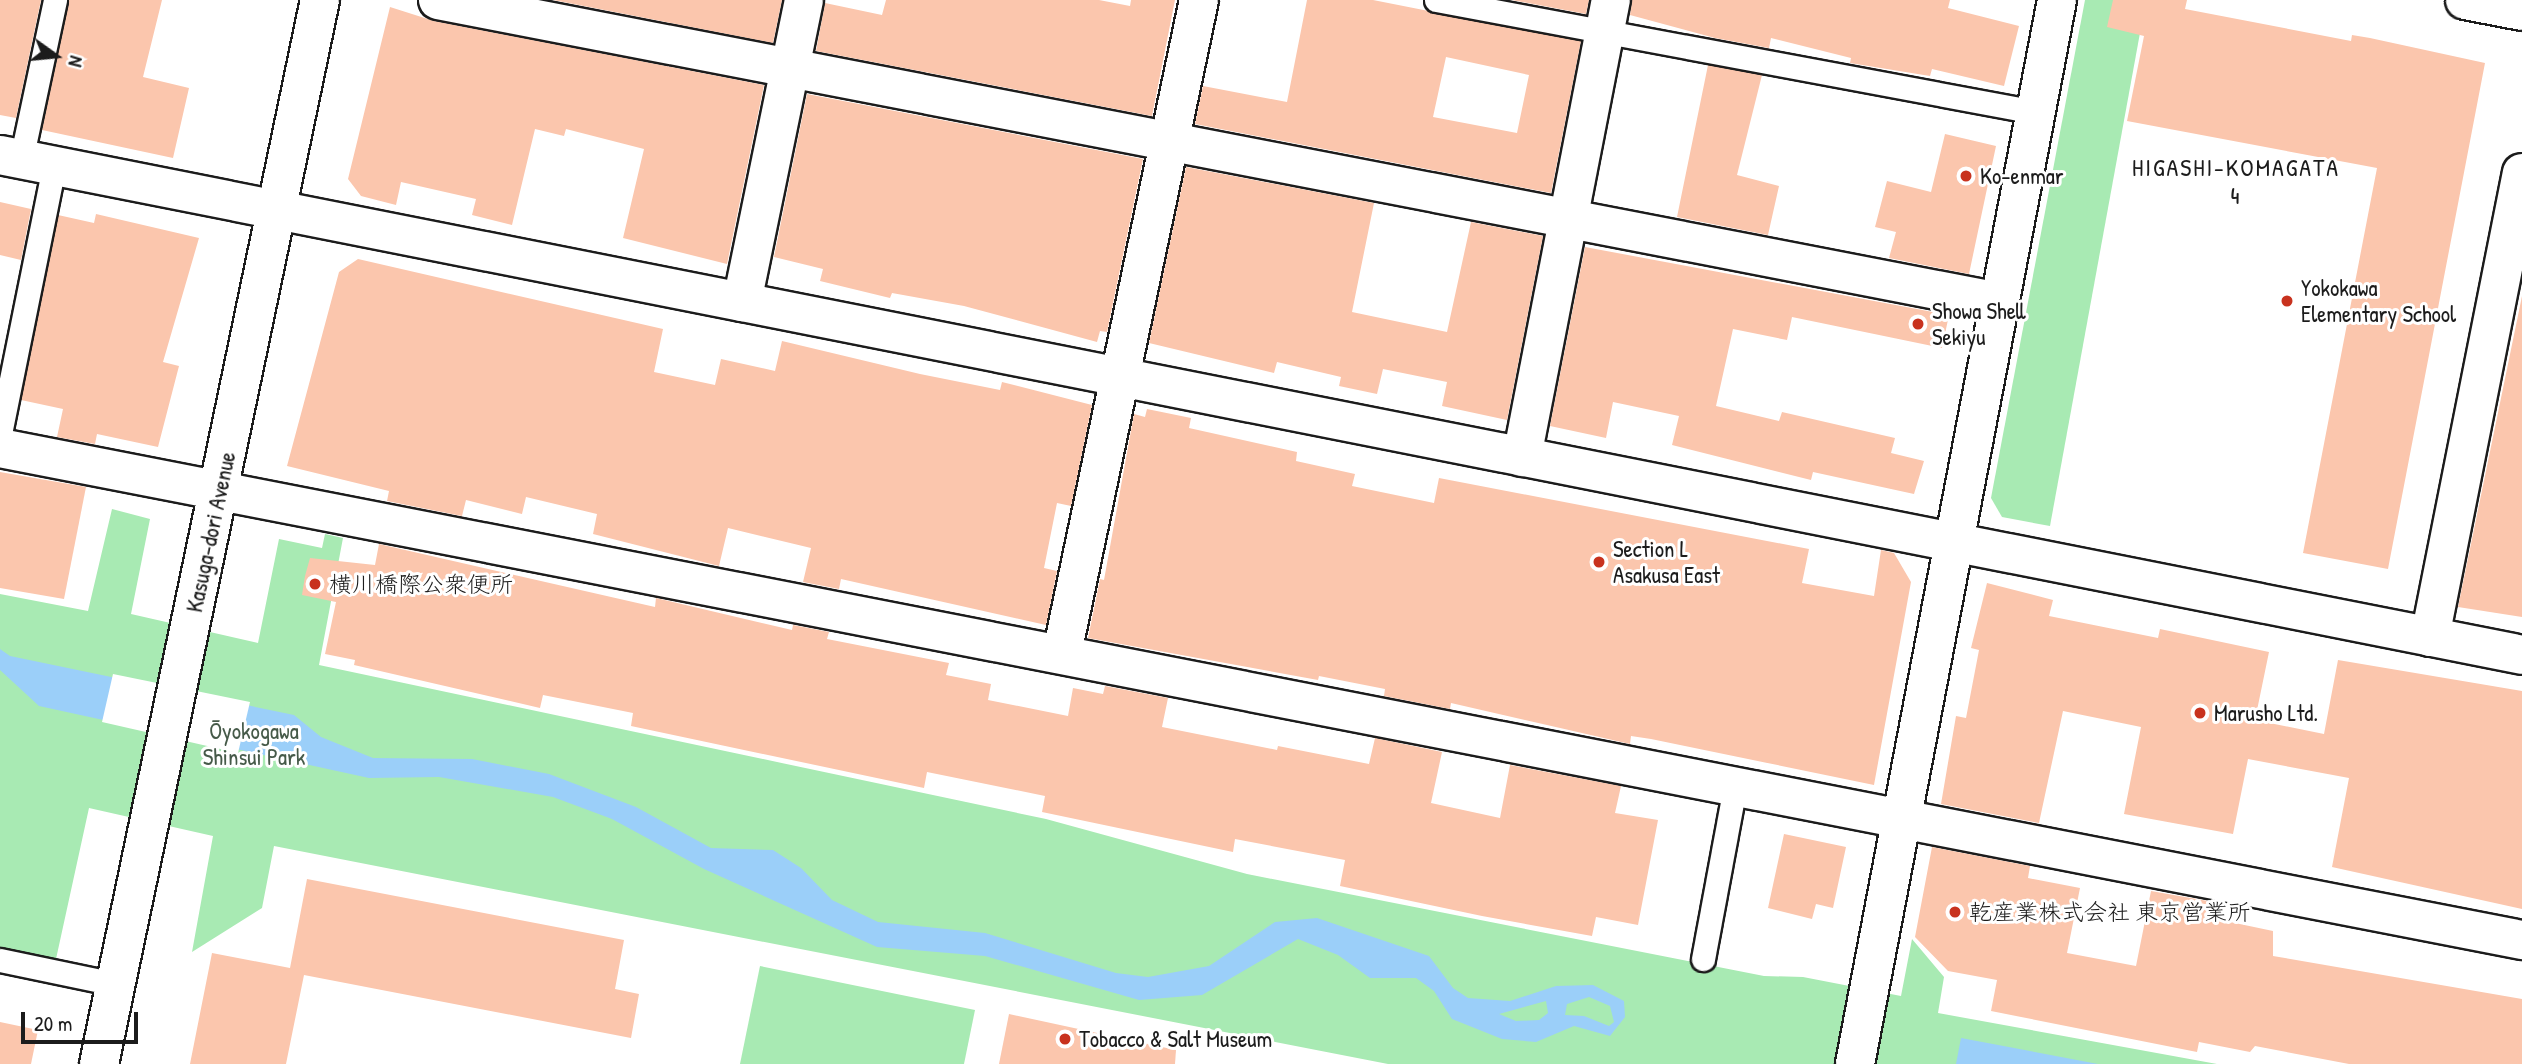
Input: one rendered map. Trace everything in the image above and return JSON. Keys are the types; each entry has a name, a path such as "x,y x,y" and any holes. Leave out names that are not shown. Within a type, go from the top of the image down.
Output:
{"street":[{"name":"Kasuga-dori Avenue","path":"99,1064 192,628 320,0"},
{"path":"438,0 1999,302"},
{"path":"742,302 804,0"},
{"path":"1062,653 1199,0"},
{"path":"1855,1064 2057,0"},
{"path":"2465,0 2522,11"},
{"path":"1521,457 1566,218 1608,16"},
{"path":"25,160 2522,655"},
{"path":"2430,637 2522,173"},
{"path":"0,448 220,487 2522,940"}],"lane":[{"path":"0,434 25,160 55,0"},
{"path":"1436,0 1608,16 2035,112"},
{"path":"1703,959 1735,787"},
{"path":"0,960 115,984"}],"green space":[{"path":"2085,0 2146,0 2050,526 2002,517 1991,498"},
{"name":"Ōyokogawa Shinsui Park","path":"112,509 150,519 131,614 258,643 279,539 322,548 325,534 343,538 319,665 1046,819 1247,874 1764,976 1803,977 1901,996 1912,939 1944,977 1938,1013 2217,1064 1388,1064 274,846 262,908 192,952 213,836 89,808 56,959 0,947 0,594 88,611"},
{"path":"760,966 975,1010 964,1064 740,1064"}],"water":[{"path":"0,649 10,656 294,715 321,737 373,758 472,759 549,774 636,807 711,848 773,850 801,868 832,900 878,922 985,933 1116,973 1148,977 1209,966 1275,922 1317,918 1429,956 1453,988 1468,998 1510,1001 1556,986 1593,985 1624,1001 1625,1017 1610,1036 1574,1026 1536,1042 1502,1039 1452,1019 1434,991 1416,978 1370,978 1338,955 1298,939 1202,995 1139,1000 985,956 877,947 704,869 612,819 553,797 439,777 369,778 39,706 0,670","holes":["1589,997 1610,1006 1614,1022 1609,1026 1584,1016 1565,1015 1567,1004","1546,1001 1548,1013 1539,1020 1516,1021 1499,1014"]},
{"path":"1961,1038 2098,1064 1956,1064"}],"pier":[{"path":"113,674 250,702 238,753 102,722"}],"building":[{"path":"0,0 41,0 16,118 0,115"},
{"path":"69,0 162,0 143,77 189,88 173,158 42,130"},
{"path":"553,0 782,0 773,43"},
{"path":"886,0 1099,0 1130,6 1131,0 1175,0 1152,116 816,51 825,3 882,15"},
{"path":"1307,0 1373,0 1581,41 1551,193 1195,124 1203,86 1287,102","holes":["1446,57 1529,75 1517,133 1433,117"]},
{"path":"1512,0 1589,0 1586,14"},
{"path":"1632,0 1950,0 1948,8 2019,26 2004,86 1932,69 1930,76 1850,63 1851,58 1771,38 1769,48 1715,38 1630,15"},
{"path":"2113,0 2187,0 2185,9 2351,41 2352,35 2370,38 2485,63 2388,569 2303,553 2377,168 2127,121 2144,36 2107,27"},
{"path":"390,7 434,21 764,85 727,264 623,238 644,149 566,129 564,136 535,129 512,225 472,215 476,199 401,182 396,205 361,196 348,179"},
{"path":"1708,65 1762,75 1737,175 1779,186 1768,235 1677,217"},
{"path":"807,94 1143,159 1107,332 1100,331 1097,342 964,306 892,293 890,298 820,281 823,269 774,257"},
{"path":"1945,134 1996,146 1969,274 1889,258 1896,232 1875,227 1887,181 1931,192"},
{"path":"1186,167 1374,203 1352,312 1447,332 1471,222 1543,236 1507,420 1442,406 1447,382 1383,369 1377,394 1339,386 1341,377 1277,362 1274,373 1149,343"},
{"path":"0,202 31,209 21,260 0,255"},
{"path":"96,214 199,238 163,362 179,366 158,447 97,434 95,444 57,437 63,409 21,400 58,215 94,223"},
{"path":"1585,247 1949,315 1942,348 1792,317 1787,340 1733,329 1716,406 1779,421 1782,412 1895,438 1891,453 1924,461 1914,494 1813,472 1811,480 1672,445 1679,416 1613,402 1606,438 1550,426"},
{"path":"358,259 663,329 654,372 715,385 721,359 775,371 782,341 920,374 1000,390 1002,382 1092,405 1071,506 1057,503 1044,568 1057,571 1046,625 841,579 839,589 803,582 811,548 728,528 719,566 593,534 597,514 526,497 522,514 466,500 462,516 387,501 389,491 287,466 339,272"},
{"path":"2522,296 2522,617 2458,607"},
{"path":"1147,409 1191,418 1189,428 1297,452 1296,461 1355,474 1352,486 1434,503 1439,478 1809,549 1802,583 1874,596 1881,550 1894,553 1911,582 1874,785 1651,739 1631,736 1630,744 1451,703 1450,709 1384,696 1385,689 1319,676 1318,680 1088,638 1100,579 1104,580 1134,414 1145,417"},
{"path":"0,472 86,487 64,599 0,588"},
{"path":"379,544 655,607 656,598 792,630 793,625 829,632 827,639 949,663 946,675 991,684 988,700 1068,716 1073,688 1103,694 1105,686 1168,698 1162,727 1277,750 1278,746 1369,764 1375,738 1442,752 1431,803 1500,818 1510,765 1621,786 1615,813 1658,820 1638,925 1596,917 1592,936 1482,916 1340,886 1345,860 1235,839 1233,852 1042,812 1045,796 927,772 924,788 631,726 633,713 543,695 540,708 354,665 355,660 325,654 336,602 302,595 305,576 310,558 375,565"},
{"path":"1987,583 2053,600 2049,616 2158,638 2160,629 2269,652 2255,720 2324,734 2338,660 2522,691 2522,909 2332,867 2349,778 2248,759 2233,834 2124,814 2141,727 2063,711 2039,823 1941,804 1956,716 1966,718 1979,650 1971,648"},
{"path":"1784,834 1846,847 1833,908 1816,904 1812,919 1768,908"},
{"path":"1932,847 2030,866 2028,878 2080,888 2067,953 2136,966 2151,891 2219,903 2216,919 2273,931 2273,956 2522,999 2522,1064 2349,1064 2255,1046 2250,1052 2199,1042 2197,1052 1991,1011 1997,980 1948,971 1915,937"},
{"path":"307,879 624,940 615,989 639,994 631,1038 304,975 286,1064 190,1064 212,953 290,968"},
{"name":"Tobacco & Salt Museum","path":"1009,1014 1176,1050 1175,1064 999,1064"},
{"path":"0,1022 38,1030 31,1064 0,1064"}],"place":[{"name":"Ko-enmar","path":"1966,176"},
{"name":"Yokokawa Elementary School","path":"2287,301"},
{"name":"Showa Shell Sekiyu","path":"1918,324"},
{"name":"Section L Asakusa East","path":"1599,562"},
{"name":"横川橋際公衆便所","path":"315,584"},
{"name":"Marusho Ltd.","path":"2200,713"},
{"name":"乾産業株式会社 東京営業所","path":"1955,912"},
{"name":"Tobacco & Salt Museum","path":"1065,1039"}],"district":[{"name":"HIGASHI-KOMAGATA 4","path":"2236,182"}]}
